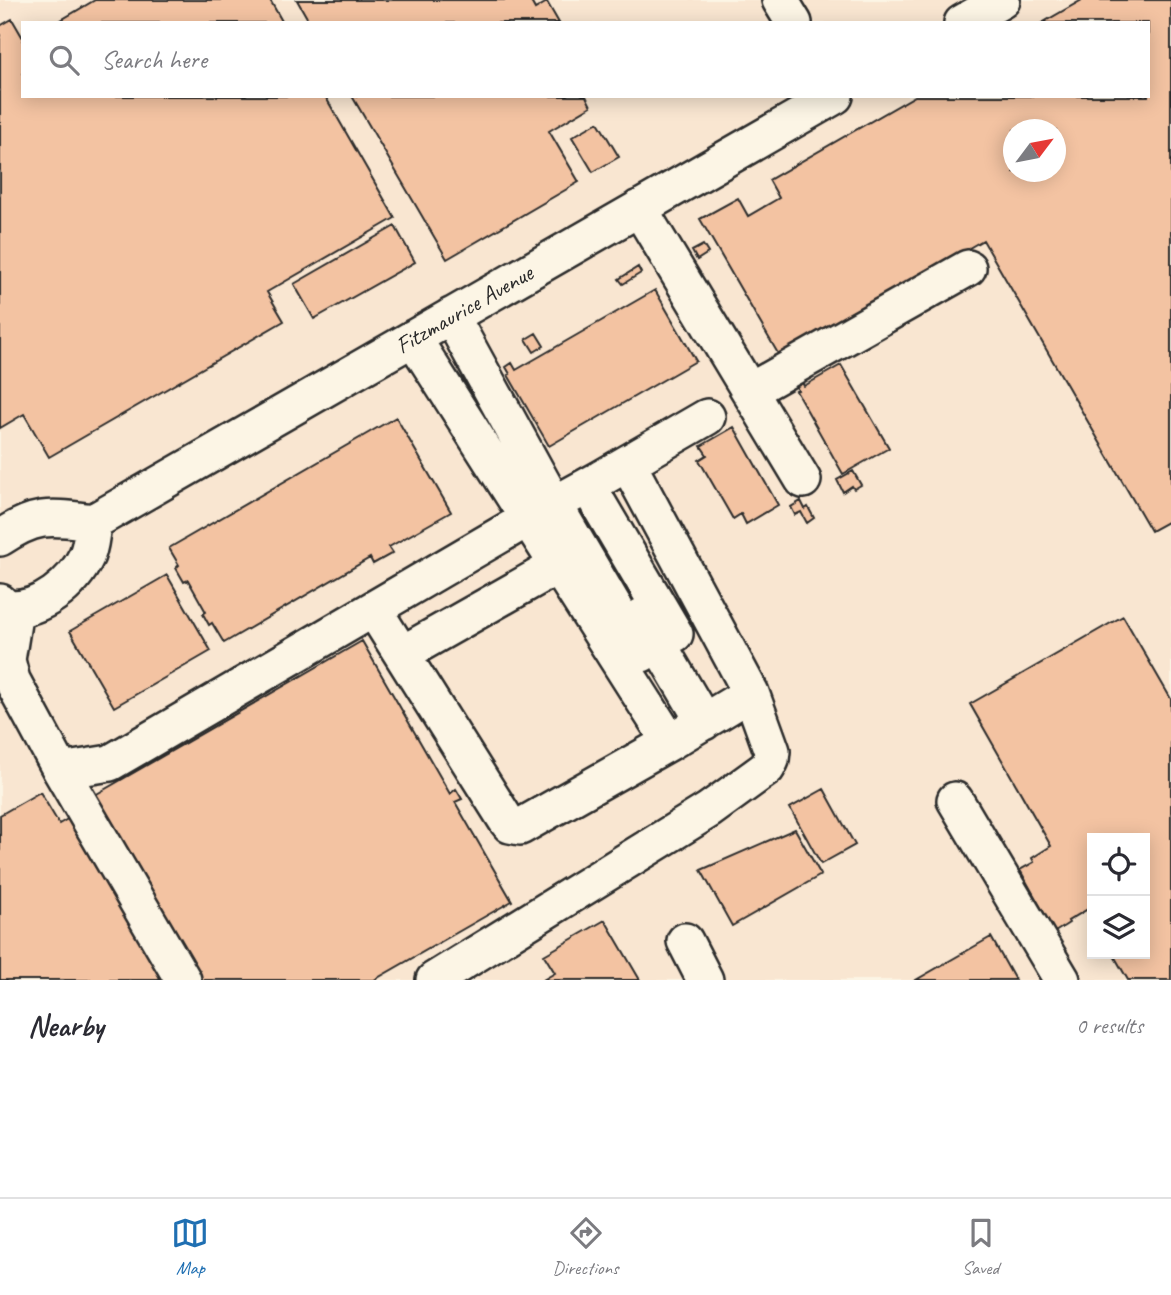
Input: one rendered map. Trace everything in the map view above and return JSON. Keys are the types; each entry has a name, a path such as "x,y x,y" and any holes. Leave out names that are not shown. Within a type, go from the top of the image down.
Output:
{"street":[{"path":"780,0 792,21"},
{"path":"965,21 1002,0"},
{"name":"Fitzmaurice Avenue","path":"93,522 832,98"},
{"path":"639,208 803,480"},
{"path":"750,391 968,268"},
{"path":"451,316 504,412 579,491 711,718"},
{"path":"413,338 471,429 579,491 711,718"},
{"path":"471,429 504,412"},
{"path":"61,771 110,763 707,417"},
{"path":"402,654 559,565 579,491"},
{"path":"0,538 28,521 47,517 93,522 86,557 53,596 25,608 5,608 9,672 61,771 183,980"},
{"path":"434,980 709,810 767,768 771,760 772,751 711,718 559,565"},
{"path":"374,610 506,820 515,827 520,827 711,718"},
{"path":"955,800 1062,980"},
{"path":"685,941 705,980"}],"shaded area":[{"path":"0,0 1171,0 1171,980 0,980"}],"building":[{"path":"95,0 270,0 282,21 59,21"},
{"path":"297,0 530,0 535,9 547,2 558,21 309,21"},
{"path":"1082,0 1171,0 1171,520 1151,531 983,240 780,357 700,219 738,198 748,216 779,198 769,180 912,98 1150,98 1150,21 1045,21"},
{"path":"12,19 21,35 21,98 326,98 395,218 267,292 284,321 49,457 24,414 0,428 0,26"},
{"path":"353,98 587,98 591,106 549,131 579,182 447,259"},
{"path":"598,122 619,157 593,172 572,137"},
{"path":"395,226 415,262 314,319 294,284"},
{"path":"703,245 708,253 697,260 692,251"},
{"path":"638,267 641,273 623,284 619,279"},
{"path":"655,290 696,361 549,446 506,367 512,363 516,370"},
{"path":"536,333 544,346 534,352 526,339"},
{"path":"841,365 889,448 843,474 794,383 800,379 804,386"},
{"path":"475,383 486,402 472,411 460,392"},
{"path":"396,417 451,512 389,547 393,553 373,564 370,558 224,643 212,623 209,625 203,614 206,612 188,580 184,582 176,568 179,565 169,548"},
{"path":"734,427 778,505 746,524 741,514 733,519 699,460 707,455 701,446"},
{"path":"853,471 861,485 854,489 852,486 843,492 837,480"},
{"path":"801,501 814,518 807,523 801,512 795,515 791,507"},
{"path":"167,575 211,651 114,707 70,631"},
{"path":"1123,616 1171,699 1171,980 1128,980 1116,959 1150,959 1150,833 1087,833 1087,910 1055,932 1053,929 1048,933 1039,918 1045,915 1020,870 1034,862 1032,858 1051,846 970,704"},
{"path":"362,641 450,794 456,789 462,799 455,802 512,901 374,980 193,980 88,799"},
{"path":"824,789 855,845 821,864 790,808"},
{"path":"40,792 59,824 71,817 165,980 0,980 0,815"},
{"path":"795,829 821,875 732,926 701,870"},
{"path":"605,920 640,980 543,980 555,973 544,955"},
{"path":"991,937 1015,980 916,980"}]}
